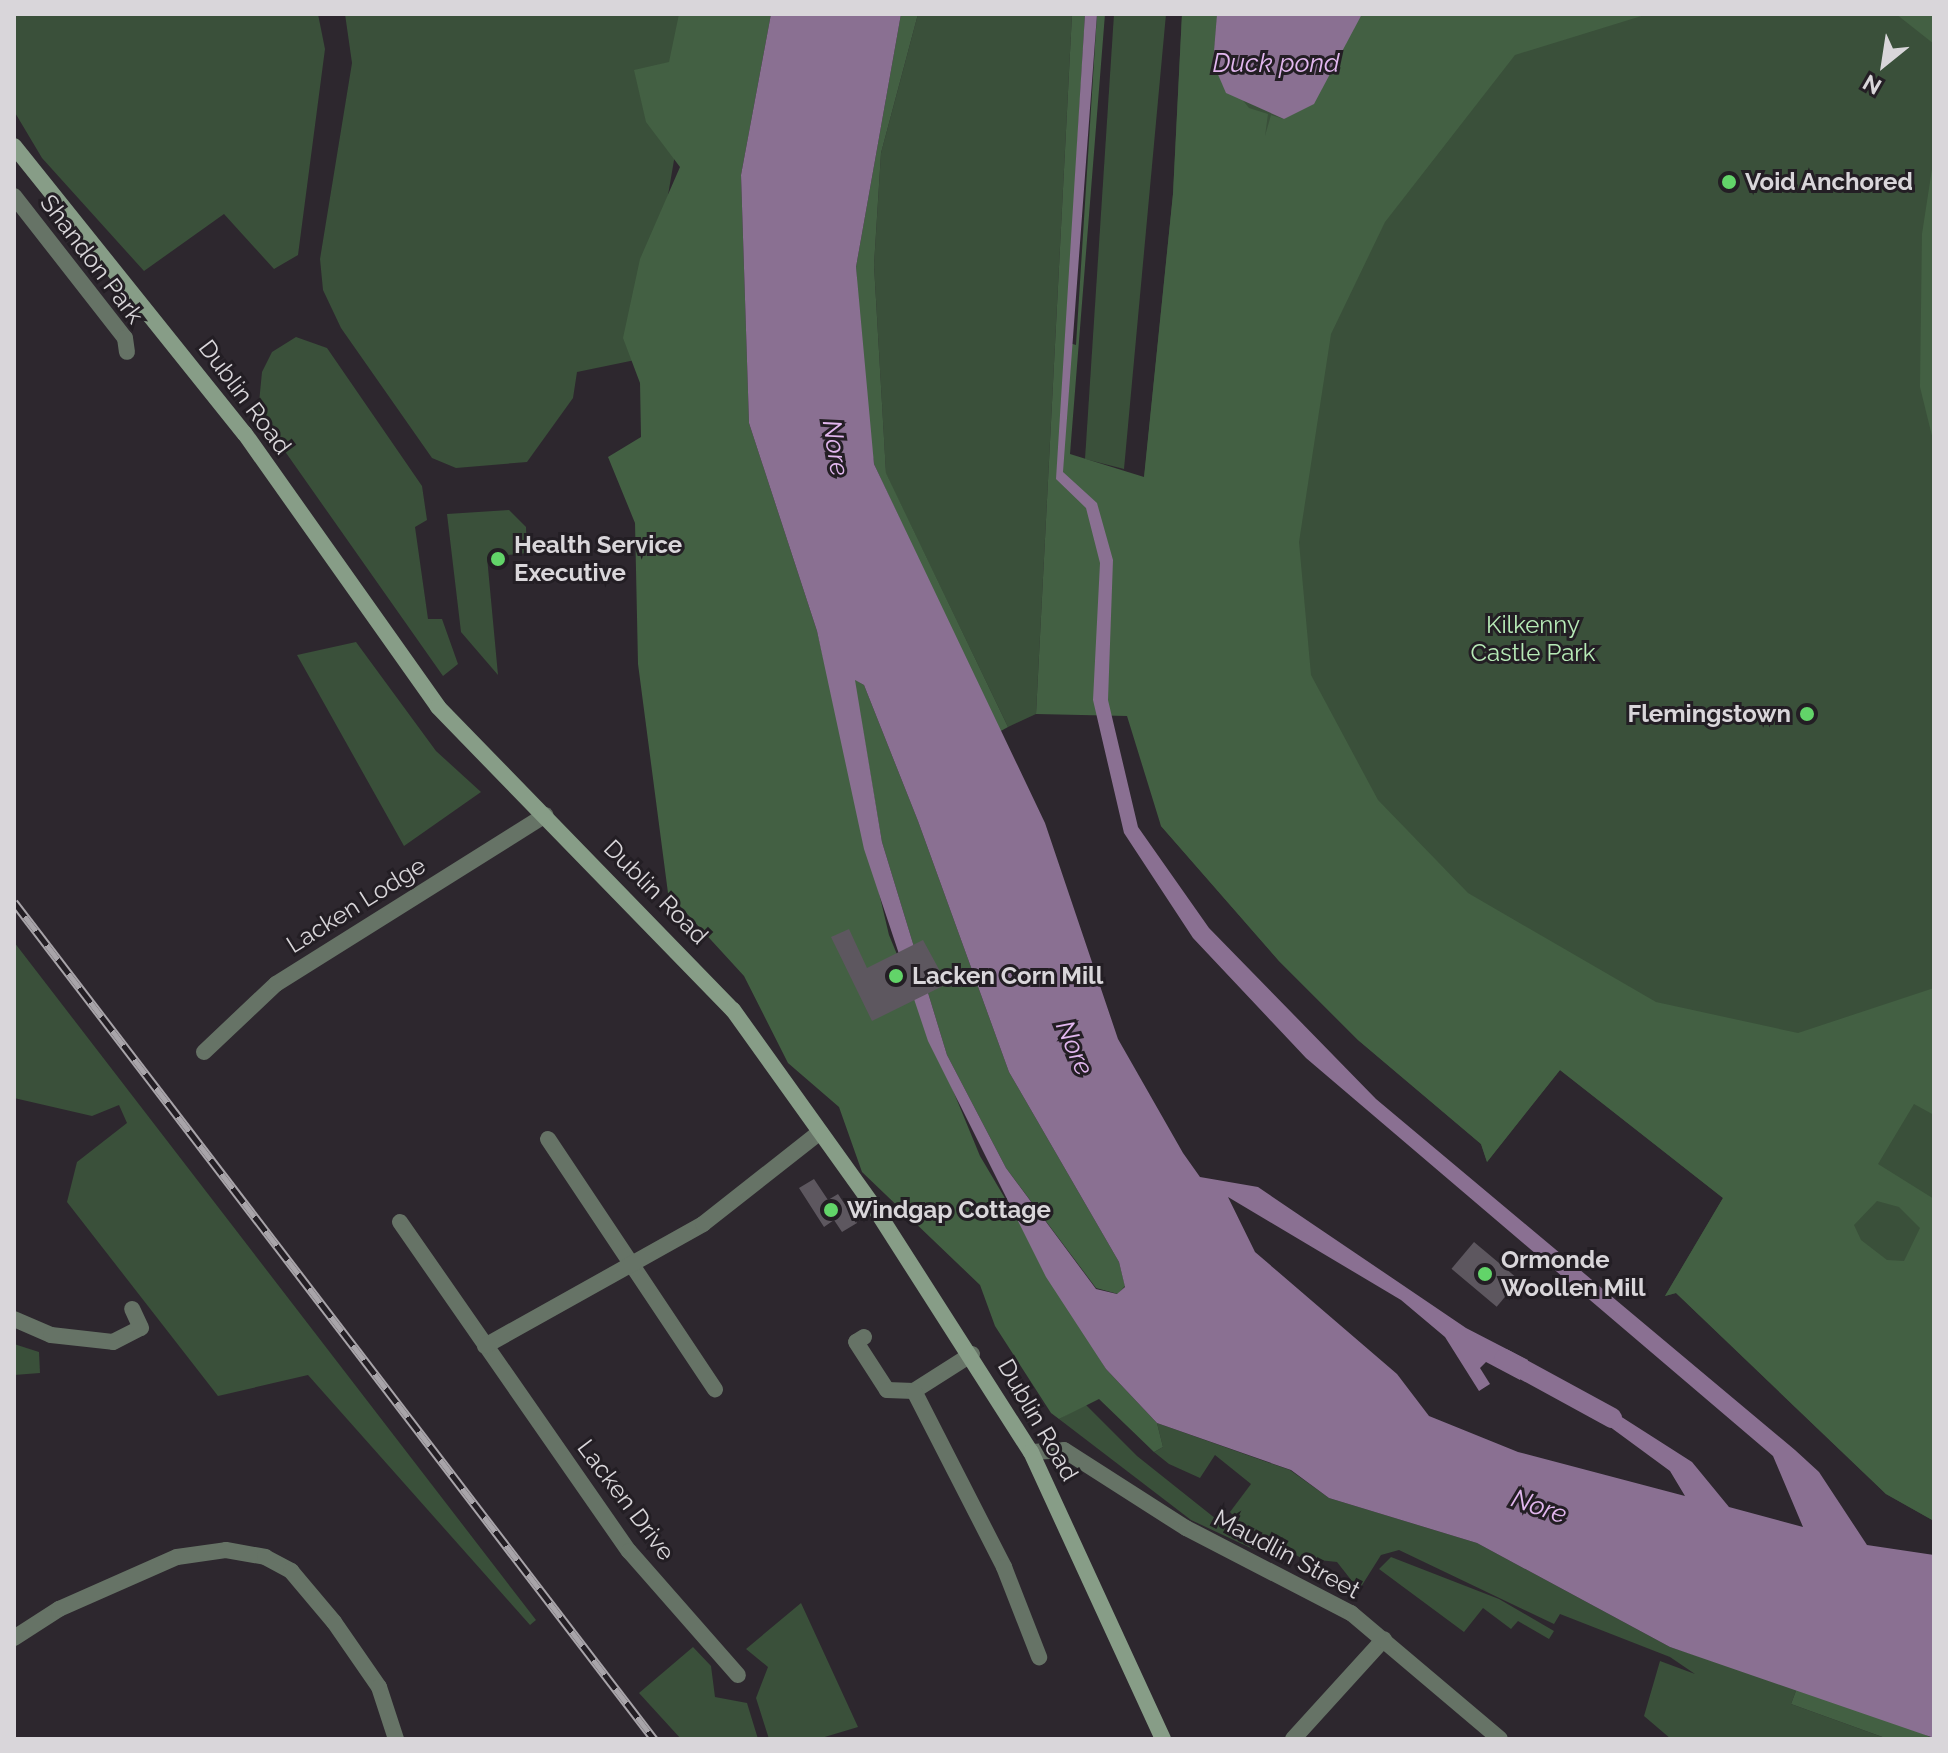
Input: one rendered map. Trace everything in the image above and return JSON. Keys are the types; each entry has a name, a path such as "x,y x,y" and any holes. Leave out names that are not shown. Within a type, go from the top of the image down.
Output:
{"main road":[{"name":"Dublin Road","path":"14,146 245,434 438,707 733,1010 972,1354 1031,1452 1163,1739"}],"street":[{"name":"Shandon Park","path":"14,196 125,338 127,352"},
{"name":"Lacken Lodge","path":"204,1052 276,984 545,815"},
{"path":"485,1346 703,1224 820,1132"},
{"path":"548,1139 629,1266 715,1389"},
{"name":"Lacken Drive","path":"400,1222 629,1551 738,1675"},
{"path":"14,1319 51,1335 113,1342 141,1328 132,1309"},
{"path":"864,1337 856,1342 887,1390 914,1391 972,1354"},
{"path":"914,1391 1004,1567 1039,1657"},
{"name":"Maudlin Street","path":"1031,1452 1064,1450 1384,1639 1500,1739"},
{"path":"14,1638 59,1609 177,1557 226,1550 265,1557 291,1571 334,1622 379,1687 396,1739"},
{"path":"1293,1739 1384,1639"}],"green space":[{"path":"14,14 318,14 325,49 298,255 274,269 224,214 144,271 42,158 14,111"},
{"path":"345,14 699,14 640,359 577,372 573,398 527,462 456,468 432,458 341,328 323,290 320,259 352,63"},
{"path":"679,14 771,14 741,175 749,423 817,631 889,935 980,1156 1106,1369 1157,1423 1163,1447 1154,1452 1099,1399 1059,1419 1051,1413 995,1326 980,1285 862,1172 839,1107 788,1063 744,976 668,893 638,664 635,523 608,457 641,437 640,383 623,338 640,259 680,167 646,122 634,70 669,62"},
{"path":"901,14 918,14 881,153 874,265 886,473 1008,727 999,732 874,464 860,369 856,267"},
{"path":"918,14 1072,14 1036,714 1008,727 886,474 874,265 881,153"},
{"path":"1072,14 1085,14 1066,342 1076,345 1097,14 1105,14 1070,454 1144,477 1173,194 1182,14 1217,14 1213,63 1249,108 1268,114 1265,136 1271,115 1284,119 1362,14 1648,14 1515,55 1385,222 1331,334 1299,542 1311,675 1378,800 1468,893 1656,1002 1798,1033 1934,988 1934,1115 1914,1104 1878,1164 1934,1199 1934,1521 1886,1494 1676,1293 1665,1296 1723,1198 1560,1070 1487,1162 1481,1144 1358,1040 1279,961 1161,826 1127,716 1036,714","holes":["1877,1201 1899,1207 1920,1228 1904,1261 1887,1260 1861,1240 1854,1225"]},
{"path":"1114,14 1166,14 1124,469 1085,459"},
{"name":"Kilkenny Castle Park","path":"1182,14 1934,14 1934,1521 1886,1494 1676,1293 1665,1296 1723,1198 1560,1070 1487,1162 1481,1144 1358,1040 1279,961 1161,826 1132,597 1173,194"},
{"path":"1896,14 1934,14 1934,44"},
{"path":"1934,156 1934,444 1920,387 1922,234"},
{"path":"296,337 327,348 422,486 427,520 415,527 428,619 442,619 458,664 443,676 258,413 262,372 272,352"},
{"path":"509,510 526,527 527,553 487,557 498,675 461,632 447,514"},
{"path":"356,642 436,751 481,792 404,846 297,655"},
{"path":"854,679 864,685 918,821 1009,1072 1119,1262 1125,1286 1118,1294 1096,1288 1006,1168 947,1055 882,842"},
{"path":"14,942 536,1620 530,1625 308,1375 218,1396 67,1202 77,1162 127,1123 119,1105 92,1116 14,1098"},
{"path":"14,1344 39,1352 40,1373 14,1375"},
{"path":"1085,1404 1137,1456 1255,1550 1191,1520 1059,1419"},
{"path":"1157,1423 1290,1470 1329,1498 1477,1543 1670,1647 1797,1688 1791,1704 1888,1739 1671,1739 1644,1716 1660,1661 1695,1674 1670,1657 1560,1614 1554,1624 1399,1550 1381,1555 1359,1590 1337,1562 1301,1558 1238,1521 1230,1512 1251,1484 1215,1455 1200,1478 1169,1464 1154,1452 1163,1447"},
{"path":"1391,1557 1499,1599 1554,1631 1549,1639 1518,1621 1511,1629 1483,1608 1464,1632 1379,1569"},
{"path":"801,1603 858,1727 818,1739 769,1739 756,1698 768,1667 746,1649"},
{"path":"693,1647 711,1666 715,1697 747,1703 758,1739 681,1739 639,1693"},
{"path":"1797,1688 1904,1724 1934,1739 1888,1739 1791,1704"}],"water":[{"name":"Nore","path":"771,14 901,14 856,267 874,464 1045,823 1118,1039 1200,1177 1258,1187 1466,1328 1528,1360 1520,1380 1486,1362 1480,1368 1490,1384 1479,1391 1445,1337 1401,1300 1228,1197 1255,1252 1397,1374 1429,1416 1518,1452 1685,1496 1670,1471 1587,1410 1595,1400 1692,1462 1729,1507 1803,1527 1773,1456 1306,1058 1193,938 1124,833 1093,700 1100,563 1086,508 1056,479 1085,14 1097,14 1063,472 1097,503 1113,560 1108,700 1138,827 1209,928 1376,1099 1795,1450 1819,1472 1867,1545 1934,1555 1934,1738 1670,1647 1477,1543 1329,1498 1291,1470 1157,1423 1106,1369 1046,1277 928,1041 864,849 817,631 749,423 741,175","holes":["855,680 864,685 918,821 1009,1072 1119,1262 1125,1287 1117,1294 1096,1289 1006,1168 947,1055 882,842"]},
{"name":"Duck pond","path":"1217,14 1362,14 1314,104 1284,119 1226,93 1213,63"}],"building":[{"name":"Lacken Corn Mill","path":"849,929 867,968 923,940 947,984 872,1021 831,937"},
{"name":"Windgap Cottage","path":"814,1179 828,1200 838,1194 857,1223 842,1232 834,1220 824,1227 799,1188"},
{"name":"Ormonde Woollen Mill","path":"1474,1242 1519,1280 1497,1307 1452,1269"}],"waterway":[{"path":"1504,1359 1612,1418"}],"railway":[{"path":"14,902 654,1739"}],"place":[{"name":"Void Anchored","path":"1729,182"},
{"name":"Health Service Executive","path":"498,559"},
{"name":"Flemingstown","path":"1807,714"},
{"name":"Lacken Corn Mill","path":"896,976"},
{"name":"Windgap Cottage","path":"831,1210"},
{"name":"Ormonde Woollen Mill","path":"1485,1274"}]}
